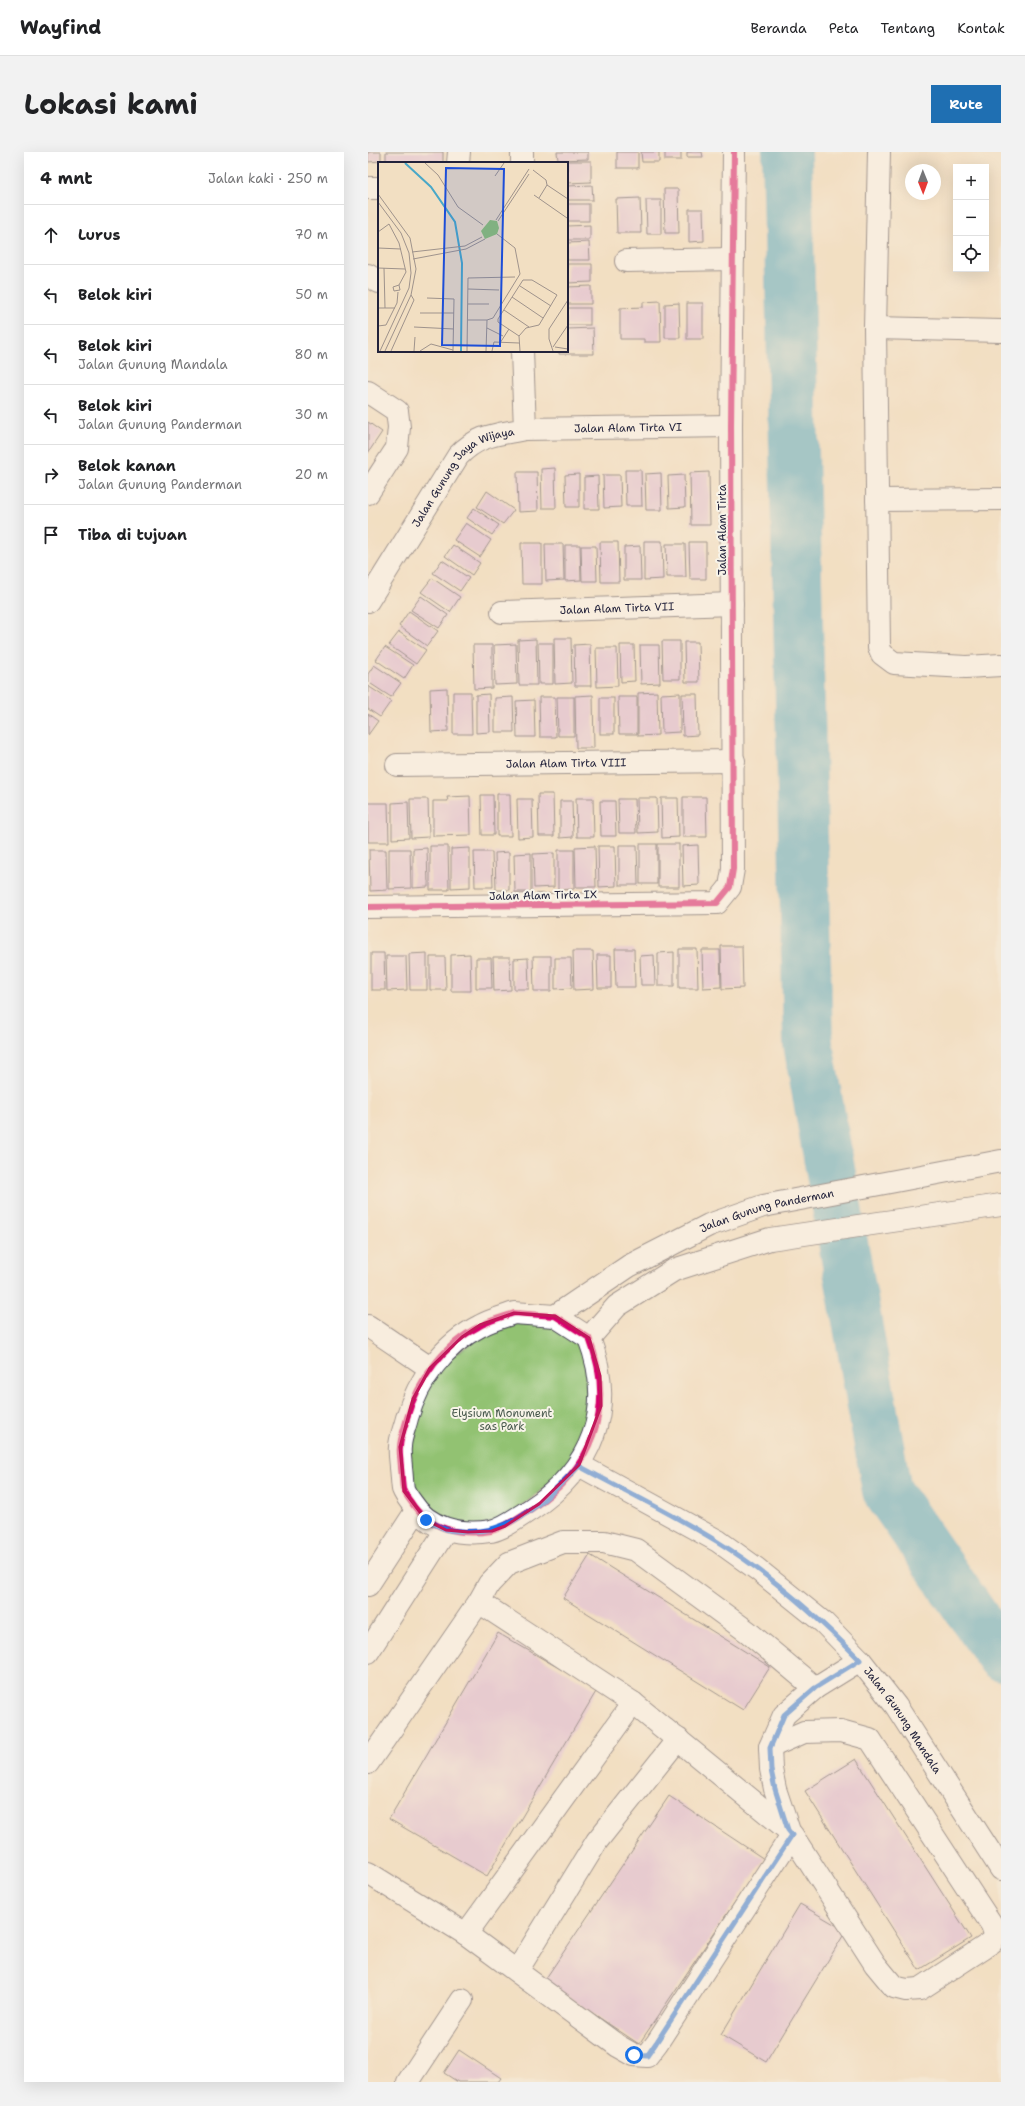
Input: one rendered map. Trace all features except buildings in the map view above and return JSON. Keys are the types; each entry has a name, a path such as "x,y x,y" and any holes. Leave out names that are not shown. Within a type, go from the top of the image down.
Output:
{"street":[{"path":"458,162 459,152"},
{"name":"Jalan Alam Tirta","path":"717,903 730,888 733,869 734,761 731,426 734,152"},
{"path":"879,152 875,328 879,647 882,654 894,663 966,667 1001,665"},
{"path":"626,261 733,259"},
{"path":"368,275 378,281"},
{"path":"875,328 1001,331"},
{"name":"Jalan Gunung Jaya Wijaya","path":"368,602 458,456 470,444 483,437 525,429 522,352"},
{"path":"368,392 397,411 399,427 397,448 368,493"},
{"name":"Jalan Alam Tirta VI","path":"525,429 731,426"},
{"path":"878,500 1001,499"},
{"name":"Jalan Alam Tirta VII","path":"502,612 732,604"},
{"name":"Jalan Alam Tirta VIII","path":"397,765 734,761"},
{"name":"Jalan Alam Tirta IX","path":"368,907 717,903"},
{"name":"Jalan Gunung Panderman","path":"555,1316 629,1266 709,1225 763,1206 1001,1161"},
{"path":"589,1338 618,1306 674,1270 770,1239 1001,1205"},
{"path":"514,1313 555,1316 589,1338 600,1376 601,1406 586,1452 579,1466 539,1504 505,1526 492,1531 468,1532 446,1530 426,1520 416,1511 404,1490 400,1447 413,1399 430,1368 462,1337 480,1325 514,1313"},
{"path":"368,1326 430,1368"},
{"name":"Jalan Gunung Mandala","path":"579,1466 718,1542 746,1561 824,1623 860,1660 896,1706 1001,1869"},
{"path":"368,1584 416,1511"},
{"path":"368,1652 446,1530"},
{"path":"368,1763 489,1584 509,1563 563,1542 604,1542 636,1550 748,1632 815,1688"},
{"path":"478,1602 633,1703 678,1738 790,1832"},
{"path":"770,1748 804,1732 841,1731 870,1739 992,1925 995,1934 992,1942 920,1989 906,1990 894,1987 876,1964 790,1832 775,1789 771,1770 770,1748 784,1715 815,1688 860,1660"},
{"path":"466,1934 633,1703"},
{"path":"517,1971 597,1841 678,1738"},
{"path":"368,1873 466,1934 618,2046 634,2055 647,2056 790,1832"},
{"path":"408,2082 462,2000"}],"highlighted area":[{"path":"514,1313 555,1316 589,1338 600,1376 601,1406 579,1465 539,1504 505,1526 492,1531 468,1532 446,1530 426,1520 404,1491 400,1447 413,1399 430,1368 462,1337 480,1325"}],"green space":[{"name":"Elysium Monument sas Park","path":"513,1316 560,1319 587,1338 598,1403 573,1464 505,1520 468,1528 427,1518 408,1487 406,1440 432,1369"}],"waterway":[{"path":"787,152 808,1044 887,1491 1001,1656"}],"cycle path":[{"path":"368,907 717,903 730,887 733,869 731,426 734,152"},
{"path":"514,1313 555,1316 589,1338 597,1364 600,1389 599,1412 593,1435 583,1456 570,1476 552,1494 530,1510 496,1530 468,1532 446,1528 426,1519 418,1511 403,1489 400,1450 407,1418 425,1377 444,1353 455,1343 480,1326 492,1320 514,1313"}],"route":[{"path":"426,1520 446,1530 468,1532 492,1531 505,1526 539,1504 579,1466 718,1542 757,1569 824,1623 860,1660 815,1688 784,1715 770,1748 771,1770 775,1789 788,1830 792,1835 647,2056 634,2055"}]}
